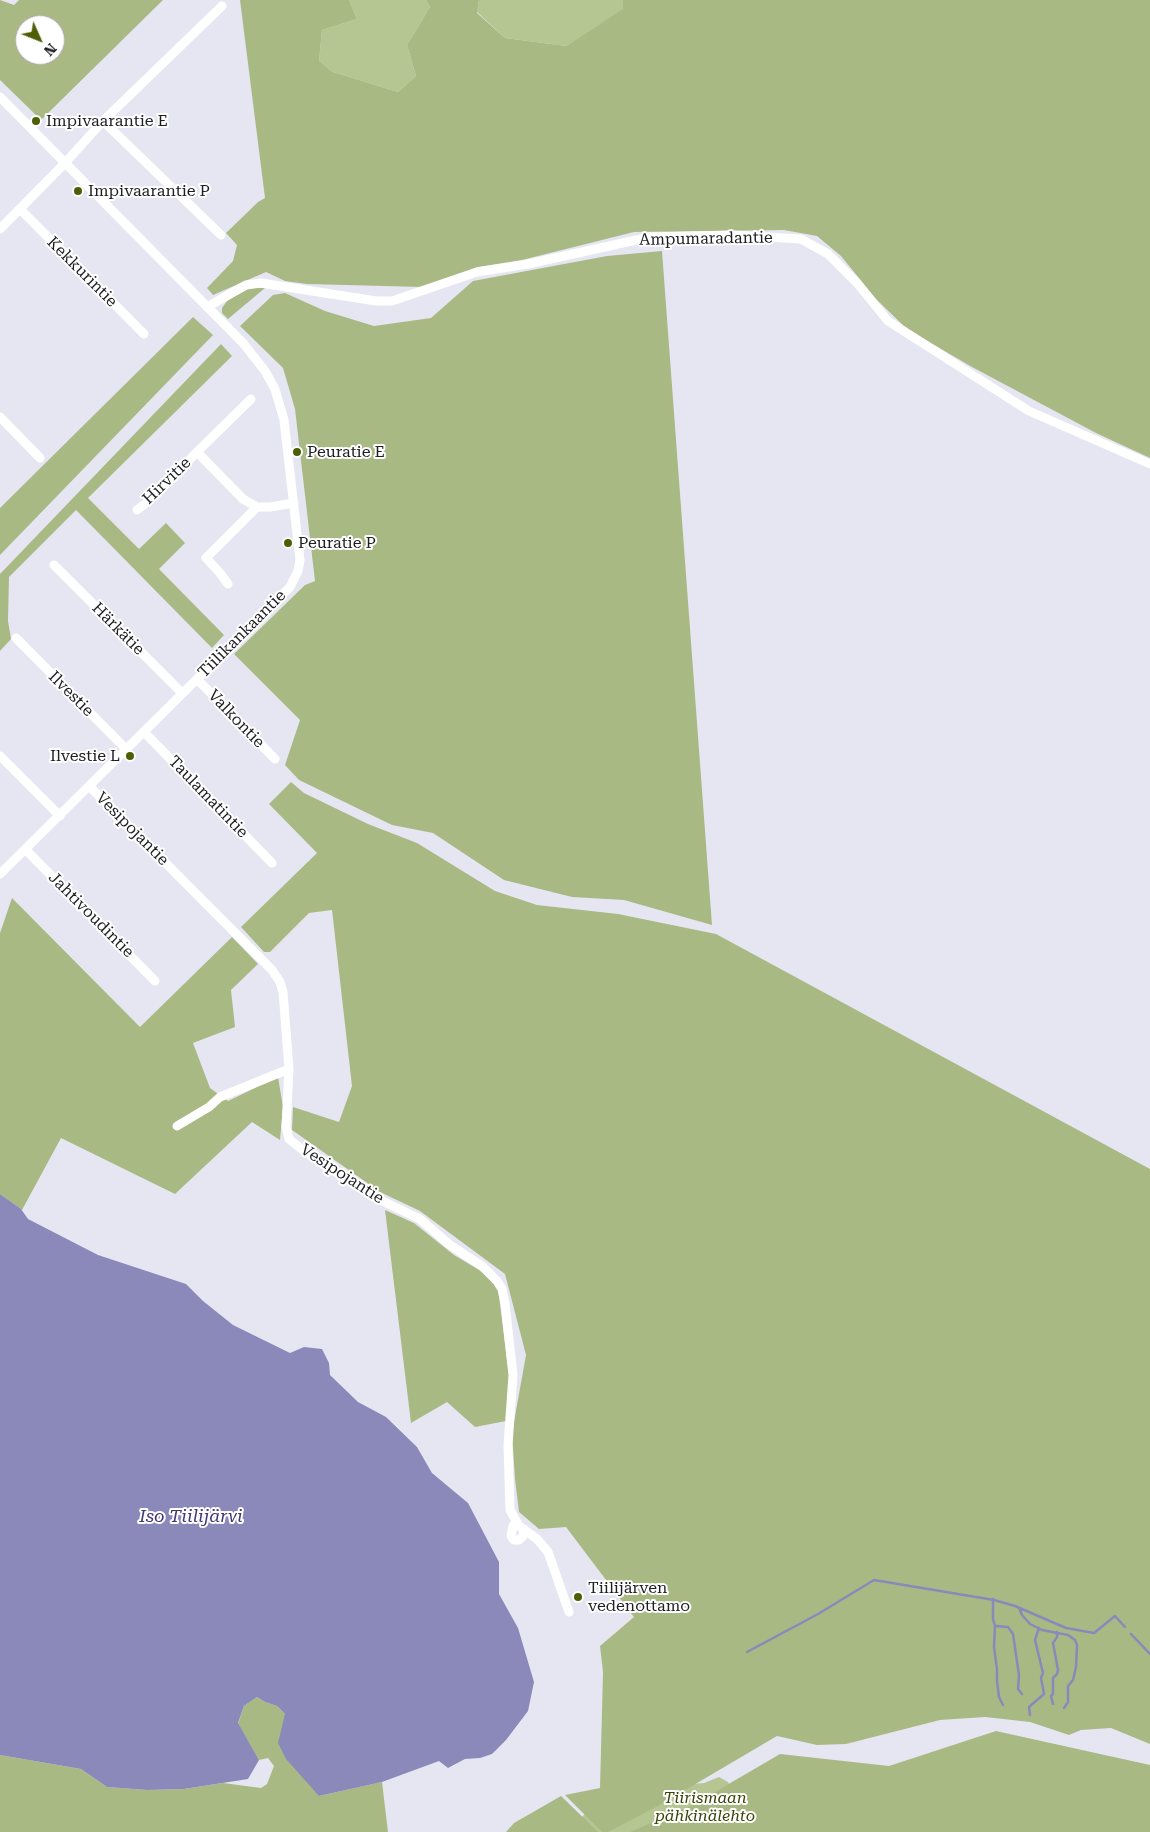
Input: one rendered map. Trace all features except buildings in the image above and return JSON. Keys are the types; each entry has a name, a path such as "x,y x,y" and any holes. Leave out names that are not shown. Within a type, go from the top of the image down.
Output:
{"street":[{"path":"0,229 103,121 222,6"},
{"name":"Tiilikankaantie","path":"0,97 254,355 265,371 275,389 284,420 300,560 298,571 290,586 0,874"},
{"path":"103,121 221,235"},
{"name":"Kekkurintie","path":"20,209 144,334"},
{"name":"Ampumaradantie","path":"207,307 246,285 261,283 376,301 392,301 477,272 543,261 650,236 732,236 801,239 828,254 857,284 888,321 905,332 1028,410 1150,464"},
{"name":"Hirvitie","path":"137,510 150,500 251,399"},
{"path":"0,417 40,458"},
{"name":"Hirvitie","path":"197,452 244,499 257,507"},
{"path":"228,584 206,558 257,507 294,503"},
{"name":"Härkätie","path":"54,565 182,693"},
{"name":"Ilvestie","path":"16,638 126,749"},
{"name":"Valkontie","path":"197,679 275,759"},
{"name":"Taulamatintie","path":"144,732 272,863"},
{"path":"0,756 60,816"},
{"name":"Vesipojantie","path":"89,786 272,970 280,982 289,1069 286,1127 289,1139 372,1196 420,1219 450,1244 491,1273 502,1289 507,1312 513,1375 507,1462 510,1510 516,1522 513,1526 512,1536 514,1540 519,1540 523,1536 524,1529"},
{"name":"Jahtivoudintie","path":"26,850 155,980"},
{"path":"177,1126 209,1107 220,1097 289,1069"},
{"path":"516,1522 537,1539 548,1552 569,1612"}],"green space":[{"path":"0,0 14,5 19,0 163,0 41,120 0,80"},
{"path":"240,0 349,0 357,19 322,30 319,61 333,72 398,92 416,76 407,45 430,7 426,0 479,0 477,13 505,38 566,46 623,9 623,0 1150,0 1150,458 1096,433 972,367 907,329 876,299 841,256 817,236 784,230 634,232 522,260 478,267 423,287 307,284 285,281 266,272 213,295 207,288 233,261 237,245 226,233 258,202 265,198"},
{"path":"349,0 426,0 430,7 407,45 416,76 398,92 333,72 319,61 322,30 357,19"},
{"path":"479,0 623,0 624,9 566,46 505,38 477,12"},
{"path":"662,251 712,925 624,900 572,897 504,880 433,833 392,825 299,780 285,765 300,720 234,654 305,585 315,581 295,409 283,368 240,326 273,295 285,293 325,311 374,326 431,318 473,281 607,256"},
{"path":"248,287 265,288 228,319 222,313 222,308 227,301"},
{"path":"193,317 213,335 0,555 0,508"},
{"path":"221,344 232,356 88,498 139,549 166,523 185,543 159,569 224,635 212,648 76,510 9,577 8,621 11,639 0,651 0,574"},
{"path":"291,782 304,793 368,824 417,843 495,891 537,905 618,914 716,934 1150,1169 1150,1744 1111,1728 1081,1730 1069,1735 1030,1722 985,1717 940,1720 846,1744 817,1745 777,1736 658,1806 608,1832 602,1832 565,1795 600,1788 603,1672 600,1646 634,1617 566,1527 539,1529 519,1512 512,1433 526,1355 505,1274 420,1211 380,1192 292,1130 293,1107 339,1122 352,1086 332,910 309,913 270,952 264,952 241,927 317,853 269,804"},
{"path":"12,898 140,1027 232,937 258,964 231,990 235,1027 193,1043 210,1088 228,1101 278,1077 283,1107 280,1140 252,1122 175,1194 61,1138 22,1210 0,1194 0,933"},
{"path":"385,1210 414,1223 454,1255 484,1273 498,1288 509,1376 506,1421 475,1427 447,1402 411,1423"},
{"path":"257,1697 277,1706 285,1714 319,1796 382,1782 388,1832 0,1832 0,1755 81,1769 107,1787 147,1790 184,1789 223,1783 261,1788 267,1784 274,1766 268,1758 259,1760 238,1724 244,1706"},
{"path":"996,1731 1150,1765 1150,1832 630,1832 691,1806 780,1754 889,1766"},
{"name":"Tiirismaan pähkinälehto","path":"719,1777 728,1782 732,1791 736,1832 570,1832 587,1811 611,1791 704,1783"},
{"path":"561,1796 598,1832 506,1832 514,1823"}],"water":[{"name":"Iso Tiilijärvi","path":"0,1194 21,1209 28,1219 98,1255 186,1284 203,1301 233,1325 290,1353 304,1347 322,1349 329,1363 330,1375 358,1402 386,1417 417,1447 432,1473 468,1503 499,1562 499,1594 518,1628 534,1682 528,1711 506,1740 492,1754 480,1758 465,1759 448,1768 439,1761 382,1782 319,1796 286,1759 278,1743 285,1714 277,1706 257,1697 244,1706 238,1723 259,1760 248,1779 184,1789 147,1790 107,1787 81,1769 0,1755"}],"waterway":[{"path":"747,1652 818,1614 874,1580 994,1600 1015,1606 1066,1628 1094,1633 1115,1616 1125,1627"},
{"path":"993,1599 997,1681 999,1697 1003,1705"},
{"path":"1019,1608 1030,1624 1042,1630 1068,1635 1075,1640 1077,1645 1076,1667 1073,1680 1068,1686 1068,1702 1064,1708"},
{"path":"996,1626 1008,1627 1013,1634 1019,1675 1018,1689 1022,1694"},
{"path":"1030,1715 1029,1707 1044,1694 1041,1678 1043,1673 1035,1640 1039,1628"},
{"path":"1053,1704 1051,1696 1053,1694 1053,1678 1058,1670 1053,1643 1057,1637 1057,1632"},
{"path":"1131,1634 1150,1654"}],"place":[{"name":"Impivaarantie E","path":"36,121"},
{"name":"Impivaarantie P","path":"78,191"},
{"name":"Peuratie E","path":"297,452"},
{"name":"Peuratie P","path":"288,543"},
{"name":"Ilvestie L","path":"130,756"},
{"name":"Tiilijärven vedenottamo","path":"578,1597"}]}
